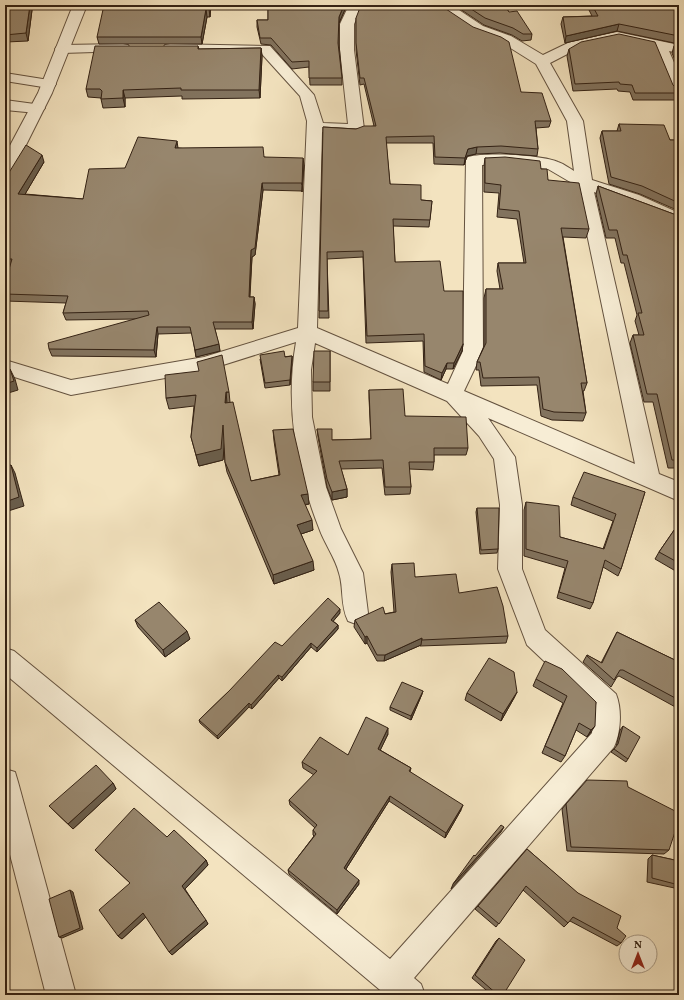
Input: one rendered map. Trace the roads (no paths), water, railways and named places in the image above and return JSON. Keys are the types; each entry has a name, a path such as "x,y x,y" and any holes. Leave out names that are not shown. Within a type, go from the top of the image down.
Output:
{"street":[{"path":"5,171 48,84 80,5"},
{"path":"315,127 356,129 347,44 347,24 356,5"},
{"path":"434,5 451,11 478,29 506,39 542,61 575,121 584,183 649,478"},
{"path":"542,61 575,45 617,36 679,49"},
{"path":"659,44 679,91"},
{"path":"62,49 265,49 307,95 315,121 315,127 307,332 301,370 302,417 315,487 330,529 351,573 356,613"},
{"path":"5,77 48,84"},
{"path":"5,105 37,108"},
{"path":"453,394 473,351 474,160 504,159 552,164 584,183 633,200 679,219"},
{"path":"5,367 71,388 204,364 307,332 679,492"},
{"path":"5,659 401,987 606,738 607,703 536,637 510,569 511,505 504,457 486,430 453,394"},
{"path":"5,782 61,995"}]}
